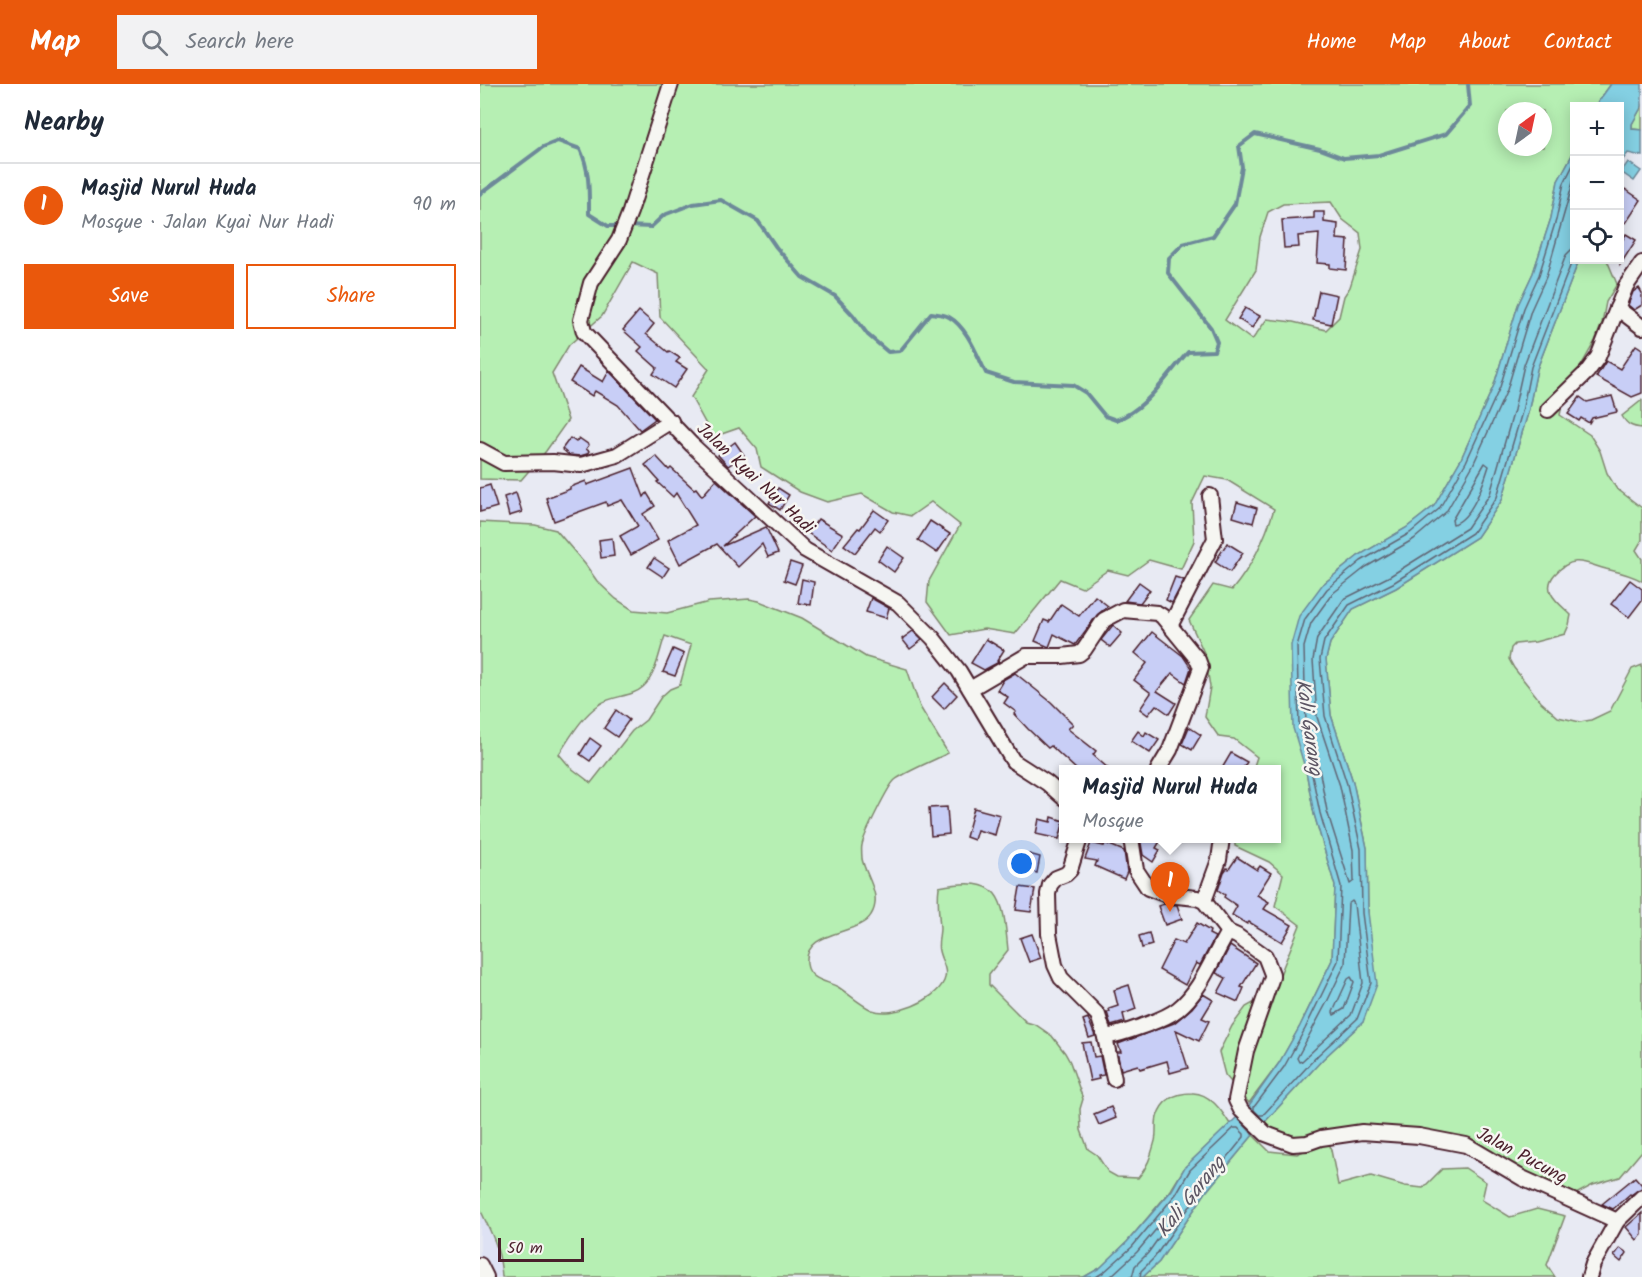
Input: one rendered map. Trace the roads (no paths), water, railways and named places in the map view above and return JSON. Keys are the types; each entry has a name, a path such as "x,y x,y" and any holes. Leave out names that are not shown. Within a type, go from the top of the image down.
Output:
{"street":[{"path":"670,421 584,332 581,320 591,283 619,240 630,212 672,84"},
{"path":"1548,410 1587,372 1598,357 1630,280 1642,263"},
{"path":"1617,308 1642,327"},
{"name":"Jalan Kyai Nur Hadi","path":"480,450 504,463 553,462 581,465 617,455 670,421 692,445 805,550 898,603 933,638 970,689 1013,761 1059,794"},
{"path":"1170,626 1215,539 1210,496"},
{"path":"970,689 1026,656 1078,654 1084,650 1104,620 1123,610 1157,614 1198,660 1201,668 1170,750 1161,765"},
{"path":"1078,843 1070,870 1056,878 1050,885 1048,894 1049,934 1055,965 1061,978 1098,1015 1114,1080"},
{"path":"1105,1036 1113,1036 1156,1021 1176,1011 1198,984 1228,932 1204,900 1167,895 1148,888 1136,870 1132,843"},
{"path":"1204,900 1219,860 1221,843"},
{"name":"Jalan Pucung","path":"1228,932 1265,956 1272,974 1246,1051 1236,1100 1241,1110 1266,1134 1293,1144 1364,1132 1419,1136 1466,1145 1522,1178 1617,1221"},
{"path":"1589,1277 1593,1264 1617,1221 1642,1197"},
{"path":"480,1265 486,1277"}],"water":[{"path":"1611,84 1642,84 1642,106 1632,124 1632,129 1642,130 1642,156 1628,153 1624,158 1624,102 1598,102"},
{"name":"Kali Garang","path":"1570,159 1570,264 1577,264 1537,369 1528,413 1502,500 1477,537 1396,588 1353,609 1330,643 1326,659 1331,715 1353,782 1367,848 1368,912 1377,984 1363,1022 1323,1059 1261,1126 1245,1111 1279,1063 1332,960 1335,886 1293,728 1291,645 1299,616 1322,585 1358,556 1406,528 1434,506 1461,459 1494,385 1518,305 1533,273 1551,218 1558,181"},
{"path":"1628,162 1641,171 1634,181 1624,174 1624,168"},
{"name":"Kali Garang","path":"1237,1117 1253,1135 1206,1192 1159,1262 1143,1277 1084,1277 1100,1268 1127,1242 1172,1190 1185,1167"}],"waterway":[{"path":"627,226 651,227 664,215 693,204 721,200 758,221 776,247 802,277 835,296 868,335 888,352 900,351 931,313 945,315 961,327 966,334 986,373 1014,382 1073,385 1086,393 1105,416 1116,420 1147,400 1188,352 1214,351 1217,342 1211,328 1168,273 1169,258 1183,244 1213,236 1235,204 1242,167 1239,146 1255,134 1320,149 1344,158 1379,155 1446,134 1470,106 1468,84"},
{"path":"480,194 543,147 558,141 580,149 587,173 589,214 608,226 620,226"}],"place":[{"name":"Masjid Nurul Huda","path":"1170,912"}]}
